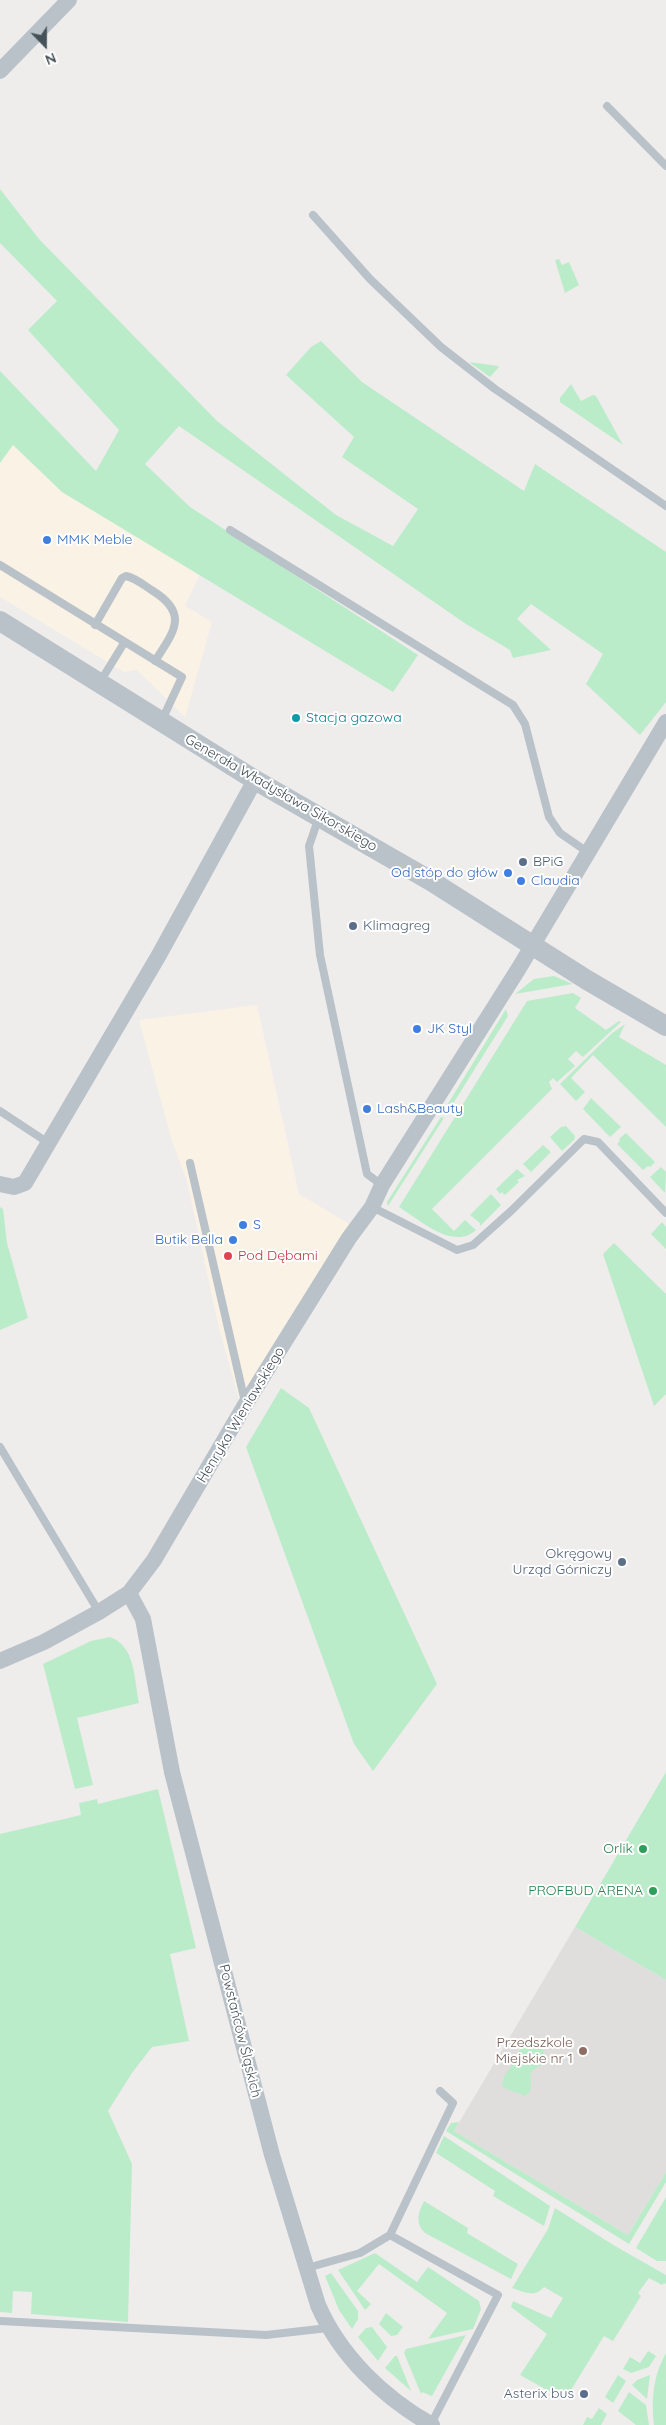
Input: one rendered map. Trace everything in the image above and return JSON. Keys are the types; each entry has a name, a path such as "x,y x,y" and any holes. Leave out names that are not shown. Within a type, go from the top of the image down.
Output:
{"street":[{"path":"0,72 69,0"},
{"name":"Generała Władysława Sikorskiego","path":"0,621 255,780 319,815 532,944 587,980 666,1026"},
{"name":"Henryka Wieniawskiego","path":"0,1661 44,1642 129,1593 154,1560 349,1238 372,1207 382,1185 532,944 666,722"},
{"path":"0,1184 14,1187 25,1183 47,1142 159,955 255,780"},
{"name":"Powstańców Śląskich","path":"129,1593 143,1619 172,1772 270,2146 318,2305 328,2328 369,2378 406,2410 432,2425"}],"lane":[{"path":"607,106 666,166"},
{"path":"313,215 370,279 441,347 495,389 666,506"},
{"path":"230,530 513,706 525,724 549,817 560,833 586,852"},
{"path":"0,565 182,677 161,722"},
{"path":"95,625 122,578 130,577 159,594 170,602 175,626 155,661"},
{"path":"99,683 124,643"},
{"path":"319,815 309,846 320,955 367,1174 382,1185"},
{"path":"0,1110 47,1142"},
{"path":"372,1207 457,1250 473,1245 511,1211 584,1139 598,1142 666,1213"},
{"path":"190,1163 246,1406"},
{"path":"0,1447 99,1612"},
{"path":"308,2268 360,2253 390,2235 453,2102 440,2091"},
{"path":"390,2235 498,2295 432,2425"},
{"path":"0,2321 266,2335 328,2328"}],"shaded area":[{"path":"13,444 62,492 200,574 185,606 212,622 185,717 137,670 124,672 0,597 0,463"},
{"path":"257,1005 299,1194 351,1225 240,1403 219,1328 187,1181 172,1141 139,1020"},
{"name":"Przedszkole Miejskie nr 1","path":"575,1927 666,1980 666,2172 628,2235 454,2131"}],"green space":[{"path":"0,189 39,239 217,421 336,515 393,546 418,509 342,457 354,437 286,375 311,347 321,341 362,382 524,491 535,464 666,552 666,702 640,735 586,684 603,654 531,604 517,619 551,650 513,658 510,650 466,624 179,426 145,464 190,507 418,655 393,692 62,492 13,445 0,463 0,371 96,471 119,430 28,330 57,301 0,243"},
{"path":"559,259 562,265 569,262 579,285 565,293 555,260"},
{"path":"469,362 498,366 499,367 490,377"},
{"path":"571,384 581,401 593,395 596,396 623,445 560,402 560,398"},
{"path":"554,976 573,984 515,994 534,979"},
{"path":"573,993 581,998 575,1008 606,1030 619,1021 621,1022 583,1057 576,1051 568,1059 575,1066 557,1082 553,1078 549,1082 552,1089 432,1209 454,1231 465,1220 476,1230 467,1236 447,1235 427,1226 399,1207 527,1001"},
{"path":"506,1009 508,1016 449,1110 446,1107"},
{"path":"625,1024 619,1037 666,1065 666,1127 593,1055 571,1078 585,1092 576,1101 560,1084 611,1034"},
{"path":"591,1098 621,1127 610,1137 583,1109"},
{"path":"441,1117 444,1118 388,1206 387,1202"},
{"path":"566,1126 575,1136 574,1140 562,1151 550,1137 561,1127"},
{"path":"626,1133 655,1162 650,1167 648,1166 643,1170 617,1144 620,1141 619,1139"},
{"path":"543,1145 551,1152 531,1172 523,1164"},
{"path":"661,1167 666,1172 665,1193 650,1177"},
{"path":"517,1169 525,1176 517,1180 519,1182 505,1195 502,1192 500,1194 496,1189"},
{"path":"491,1194 501,1205 480,1226 480,1223 470,1215"},
{"path":"0,1207 3,1209 7,1243 28,1318 0,1330"},
{"path":"662,1222 666,1227 666,1249 651,1234"},
{"path":"614,1243 666,1294 666,1394 654,1406 603,1254"},
{"path":"281,1388 309,1408 437,1684 373,1771 354,1744 246,1447"},
{"path":"110,1637 119,1641 129,1656 139,1703 77,1718 93,1785 75,1789 43,1664 91,1641"},
{"name":"Orlik","path":"666,1772 666,1980 575,1927"},
{"path":"158,1789 196,1948 170,1954 189,2041 152,2047 132,2073 108,2111 132,2164 128,2322 31,2314 32,2292 13,2291 12,2313 0,2312 0,1834 81,1815 79,1803 97,1799 98,1804"},
{"path":"536,2042 542,2046 545,2054 542,2064 531,2072 531,2086 528,2094 525,2096 504,2088 502,2086 504,2078 522,2045 524,2043"},
{"path":"459,2122 454,2131 628,2235 666,2172 666,2182 629,2244 446,2131 451,2123"},
{"path":"444,2136 550,2206 544,2226 493,2196 495,2191 436,2153"},
{"path":"666,2197 666,2261 657,2261 636,2248"},
{"path":"424,2201 468,2228 467,2233 518,2264 511,2279 425,2233 418,2218"},
{"path":"555,2208 615,2246 666,2275 666,2284 662,2285 649,2278 638,2293 641,2296 613,2341 604,2336 565,2400 520,2375 547,2334 511,2307 513,2301 551,2318 563,2298 544,2287 533,2293 512,2288 548,2229"},
{"path":"375,2253 417,2282 428,2267 479,2301 481,2309 473,2329 428,2339 447,2313 379,2264 357,2291 371,2304 365,2310 338,2270"},
{"path":"331,2273 358,2311 358,2319 352,2329 339,2310 325,2276"},
{"path":"386,2313 403,2327 397,2335 391,2336 379,2324"},
{"path":"372,2327 387,2347 378,2361 358,2337 366,2328"},
{"path":"466,2335 432,2396 422,2392 421,2394 404,2353 406,2349"},
{"path":"648,2351 656,2356 649,2367 631,2373 623,2369 630,2357 640,2363"},
{"path":"666,2353 666,2425 654,2425 654,2388 658,2370"},
{"path":"397,2356 411,2391 385,2368"},
{"path":"618,2375 626,2381 613,2403 605,2397"},
{"path":"650,2375 647,2399 632,2385 637,2380"},
{"path":"629,2392 646,2405 649,2425 636,2425 618,2411"},
{"path":"599,2408 607,2414 601,2425 583,2425 587,2417 592,2419"}],"place":[{"name":"MMK Meble","path":"47,540"},
{"name":"Stacja gazowa","path":"296,718"},
{"name":"BPiG","path":"523,862"},
{"name":"Od stóp do głów","path":"508,873"},
{"name":"Claudia","path":"521,881"},
{"name":"Klimagreg","path":"353,926"},
{"name":"JK Styl","path":"417,1029"},
{"name":"Lash&Beauty","path":"367,1109"},
{"name":"S","path":"243,1225"},
{"name":"Butik Bella","path":"233,1240"},
{"name":"Pod Dębami","path":"228,1256"},
{"name":"Okręgowy Urząd Górniczy","path":"622,1562"},
{"name":"Orlik","path":"643,1849"},
{"name":"PROFBUD ARENA","path":"653,1891"},
{"name":"Przedszkole Miejskie nr 1","path":"583,2051"},
{"name":"Asterix bus","path":"584,2394"}]}
